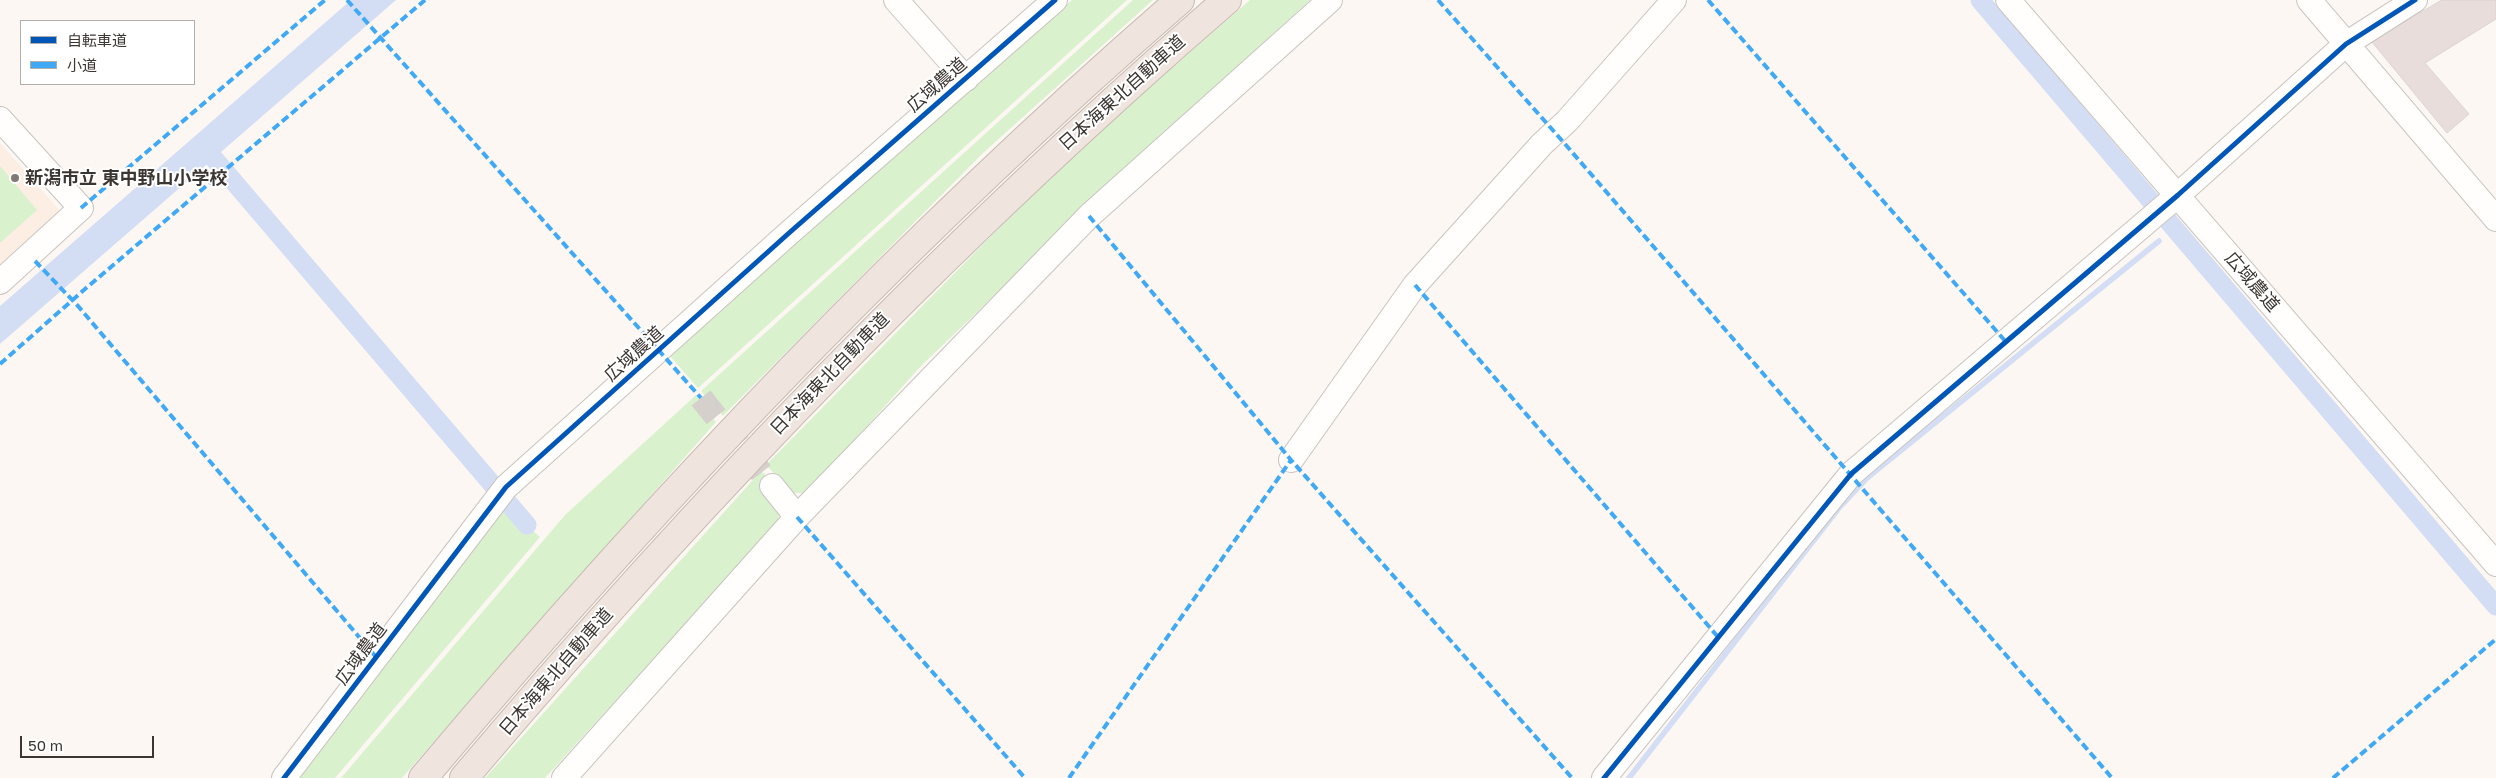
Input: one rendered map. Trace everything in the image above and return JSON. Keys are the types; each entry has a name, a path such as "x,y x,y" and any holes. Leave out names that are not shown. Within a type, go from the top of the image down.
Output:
{"highway":[{"name":"日本海東北自動車道","path":"424,778 660,509 758,404 981,180 1099,70 1180,0"},
{"name":"日本海東北自動車道","path":"464,778 601,619 780,425 866,337 998,207 1227,0"}],"street":[{"path":"896,0 966,79"},
{"name":"広域農道","path":"284,778 506,487 781,240 1055,0"},
{"path":"564,778 797,517 1089,216 1330,0"},
{"path":"1292,460 1415,285 1548,138 1567,121 1674,0"},
{"name":"広域農道","path":"2008,0 2496,564"},
{"path":"2309,0 2496,219"},
{"path":"1604,778 1851,474 2178,195 2346,44 2415,0"},
{"path":"0,119 81,208 32,259 0,282"},
{"path":"772,486 797,517"}],"shaded area":[{"name":"新潟市立 東中野山小学校","path":"0,143 62,213 0,267"}],"green space":[{"path":"1072,0 1127,0 698,388 670,356 947,107"},
{"path":"1133,0 1153,0 983,153 723,416 701,391"},
{"path":"1250,0 1310,0 1139,156 920,367 807,493 793,493 766,465 1062,164"},
{"path":"0,166 37,210 0,243"},
{"path":"696,395 716,422 402,778 341,778 565,515"},
{"path":"761,471 772,483 780,504 780,511 775,526 545,778 485,778"},
{"path":"502,505 540,537 335,778 292,778"}],"water":[{"path":"351,0 396,0 0,344 0,306"}],"building":[{"path":"2442,0 2496,0 2496,19 2425,63 2469,114 2447,133 2372,42"}],"waterway":[{"path":"1980,0 2496,606"},
{"path":"205,148 527,525"},
{"path":"1629,778 1839,508 1867,478 2159,241"}],"tunnel":[{"path":"701,398 772,486"}],"marked path":[{"path":"81,208 325,0"},
{"path":"347,0 701,398"},
{"path":"0,364 85,289 425,0"},
{"path":"1438,0 1565,144 2112,778"},
{"path":"1708,0 2006,342"},
{"path":"1089,216 1291,460 1572,778"},
{"path":"35,261 78,306 376,657"},
{"path":"1415,285 1718,637"},
{"path":"1069,778 1291,460"},
{"path":"797,517 1025,778"},
{"path":"2333,778 2496,639"}],"cycle path":[{"path":"284,778 506,487 789,233 1055,0"},
{"path":"1604,778 1851,474 2178,195 2346,44 2415,0"}],"place":[{"name":"新潟市立 東中野山小学校","path":"15,178"}]}
